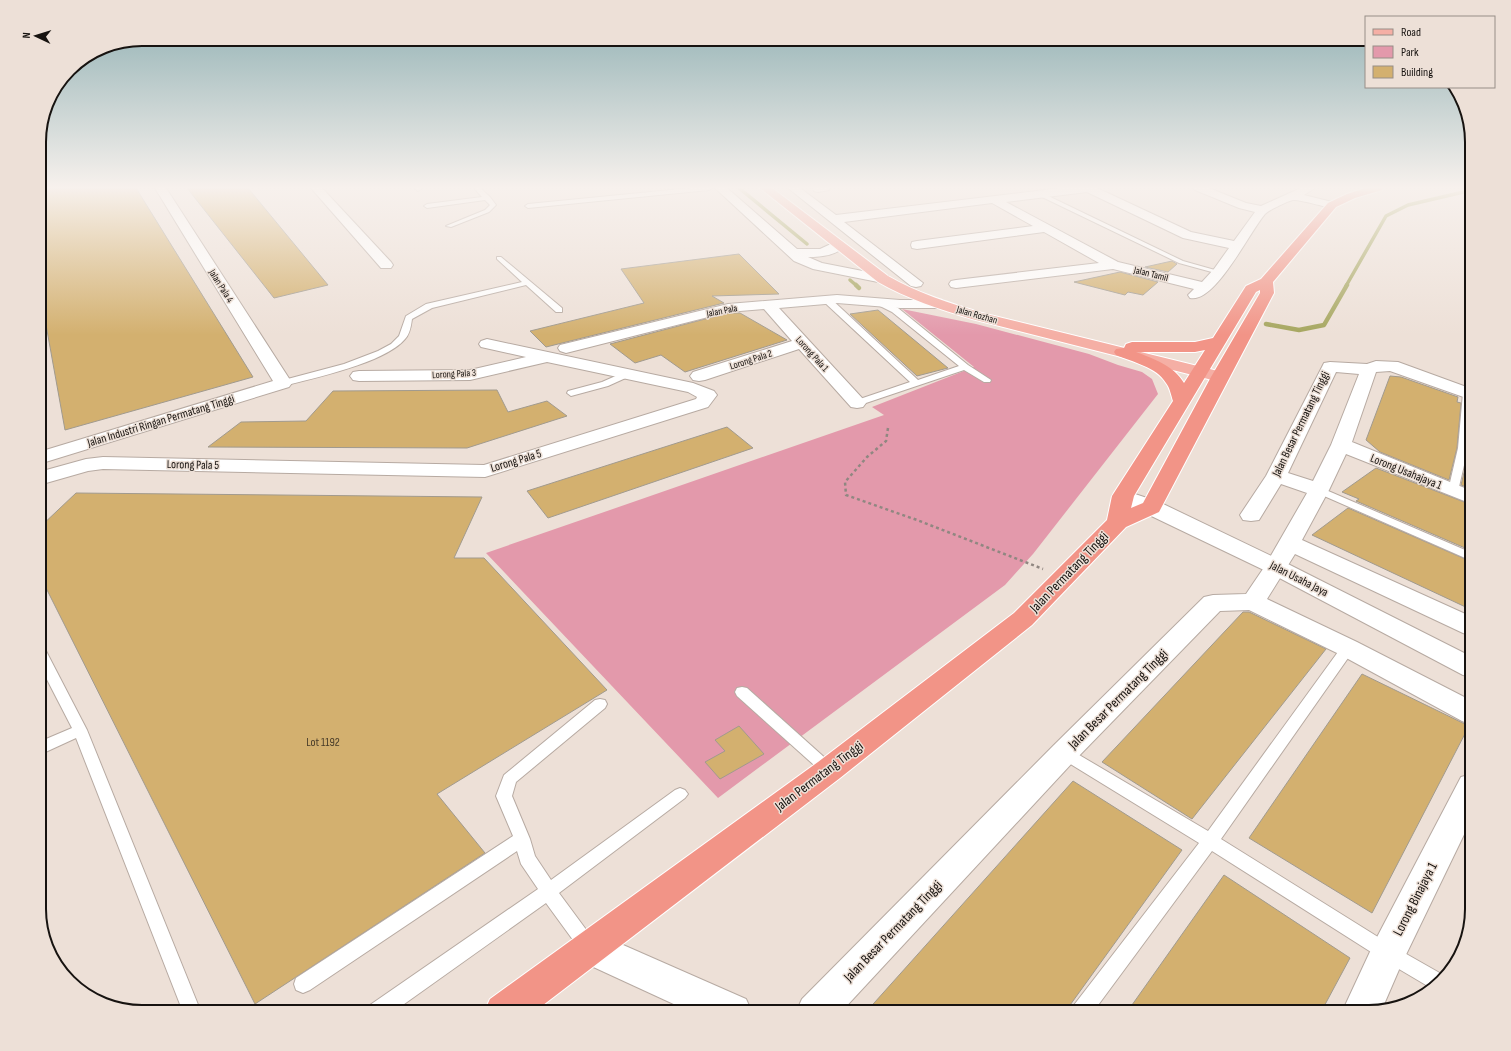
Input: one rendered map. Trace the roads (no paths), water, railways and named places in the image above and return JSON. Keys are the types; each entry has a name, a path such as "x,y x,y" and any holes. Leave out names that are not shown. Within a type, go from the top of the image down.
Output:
{"highway":[{"name":"Jalan Permatang Tinggi","path":"512,1005 829,770 1023,619 1064,577 1121,509 1182,401 1251,289 1266,282 1303,237"},
{"name":"Jalan Permatang Tinggi","path":"1121,509 1151,507 1222,373 1267,293 1266,282"},
{"path":"1127,349 1195,347 1218,342"},
{"path":"1127,349 1170,375 1177,384 1182,401"}],"main road":[{"name":"Jalan Rozhan","path":"827,237 889,283 940,304 977,316 1127,349 1222,373"},
{"name":"Jalan Rozhan","path":"845,237 890,269 916,283 955,298 993,310 1127,349"}],"street":[{"name":"Jalan Pala 4","path":"191,237 283,383"},
{"path":"361,237 386,265"},
{"path":"774,237 792,253 807,262 889,283 896,292 881,303"},
{"path":"858,237 916,283"},
{"path":"917,246 981,237"},
{"name":"Jalan Tamil","path":"1062,237 1113,265 1200,291 1219,272 1242,237"},
{"path":"1196,237 1236,246"},
{"path":"792,253 822,252 838,246"},
{"path":"956,284 1113,265"},
{"name":"Jalan Pala","path":"566,348 728,308 826,299 847,299 881,303 940,304"},
{"name":"Lorong Pala 1","path":"768,305 857,403"},
{"name":"Lorong Pala 2","path":"699,376 803,343"},
{"name":"Lorong Pala 5","path":"46,477 86,465 103,463 485,471 702,403 708,395 693,388 487,344"},
{"name":"Lorong Pala 3","path":"359,376 470,375 548,357"},
{"path":"1465,392 1392,366 1373,368 1341,445 1319,490 1283,555 1253,602 1348,648 1465,710"},
{"name":"Jalan Besar Permatang Tinggi","path":"1251,515 1276,476 1330,367 1373,368"},
{"name":"Jalan Industri Ringan Permatang Tinggi","path":"46,456 283,383"},
{"name":"Lorong Usahajaya 1","path":"1341,445 1465,495"},
{"path":"1276,476 1319,490"},
{"name":"Jalan Usaha Jaya","path":"1151,507 1283,555 1465,624"},
{"name":"Jalan Usaha Jaya","path":"1283,555 1465,664"},
{"name":"Jalan Besar Permatang Tinggi","path":"822,1005 1064,754 1213,603 1253,602"},
{"name":"Lorong Binajaya 1","path":"1363,1005 1465,800"},
{"path":"589,947 717,1005"}],"lane":[{"path":"1129,237 1181,262 1219,272"},
{"path":"499,258 559,310"},
{"path":"283,383 358,361 382,352 402,338 409,318 429,306 527,283"},
{"path":"826,299 916,383"},
{"path":"881,303 895,310 965,367 987,380"},
{"path":"857,403 965,367"},
{"path":"571,393 605,384 627,374"},
{"path":"1453,491 1465,455"},
{"path":"1319,490 1465,554"},
{"path":"1086,1005 1210,841 1348,648"},
{"path":"46,664 80,730 189,1005"},
{"path":"742,692 829,770"},
{"path":"589,947 527,860 522,839 504,796 509,779 600,704"},
{"path":"46,746 80,730"},
{"path":"1064,754 1210,841 1388,953 1434,980"},
{"path":"387,1005 549,891 680,794"},
{"path":"303,984 522,839"}],"waterway":[{"path":"799,237 807,244"},
{"path":"1346,286 1374,237"},
{"path":"850,280 857,286"},
{"path":"1266,324 1299,330 1324,325 1347,285"}]}
